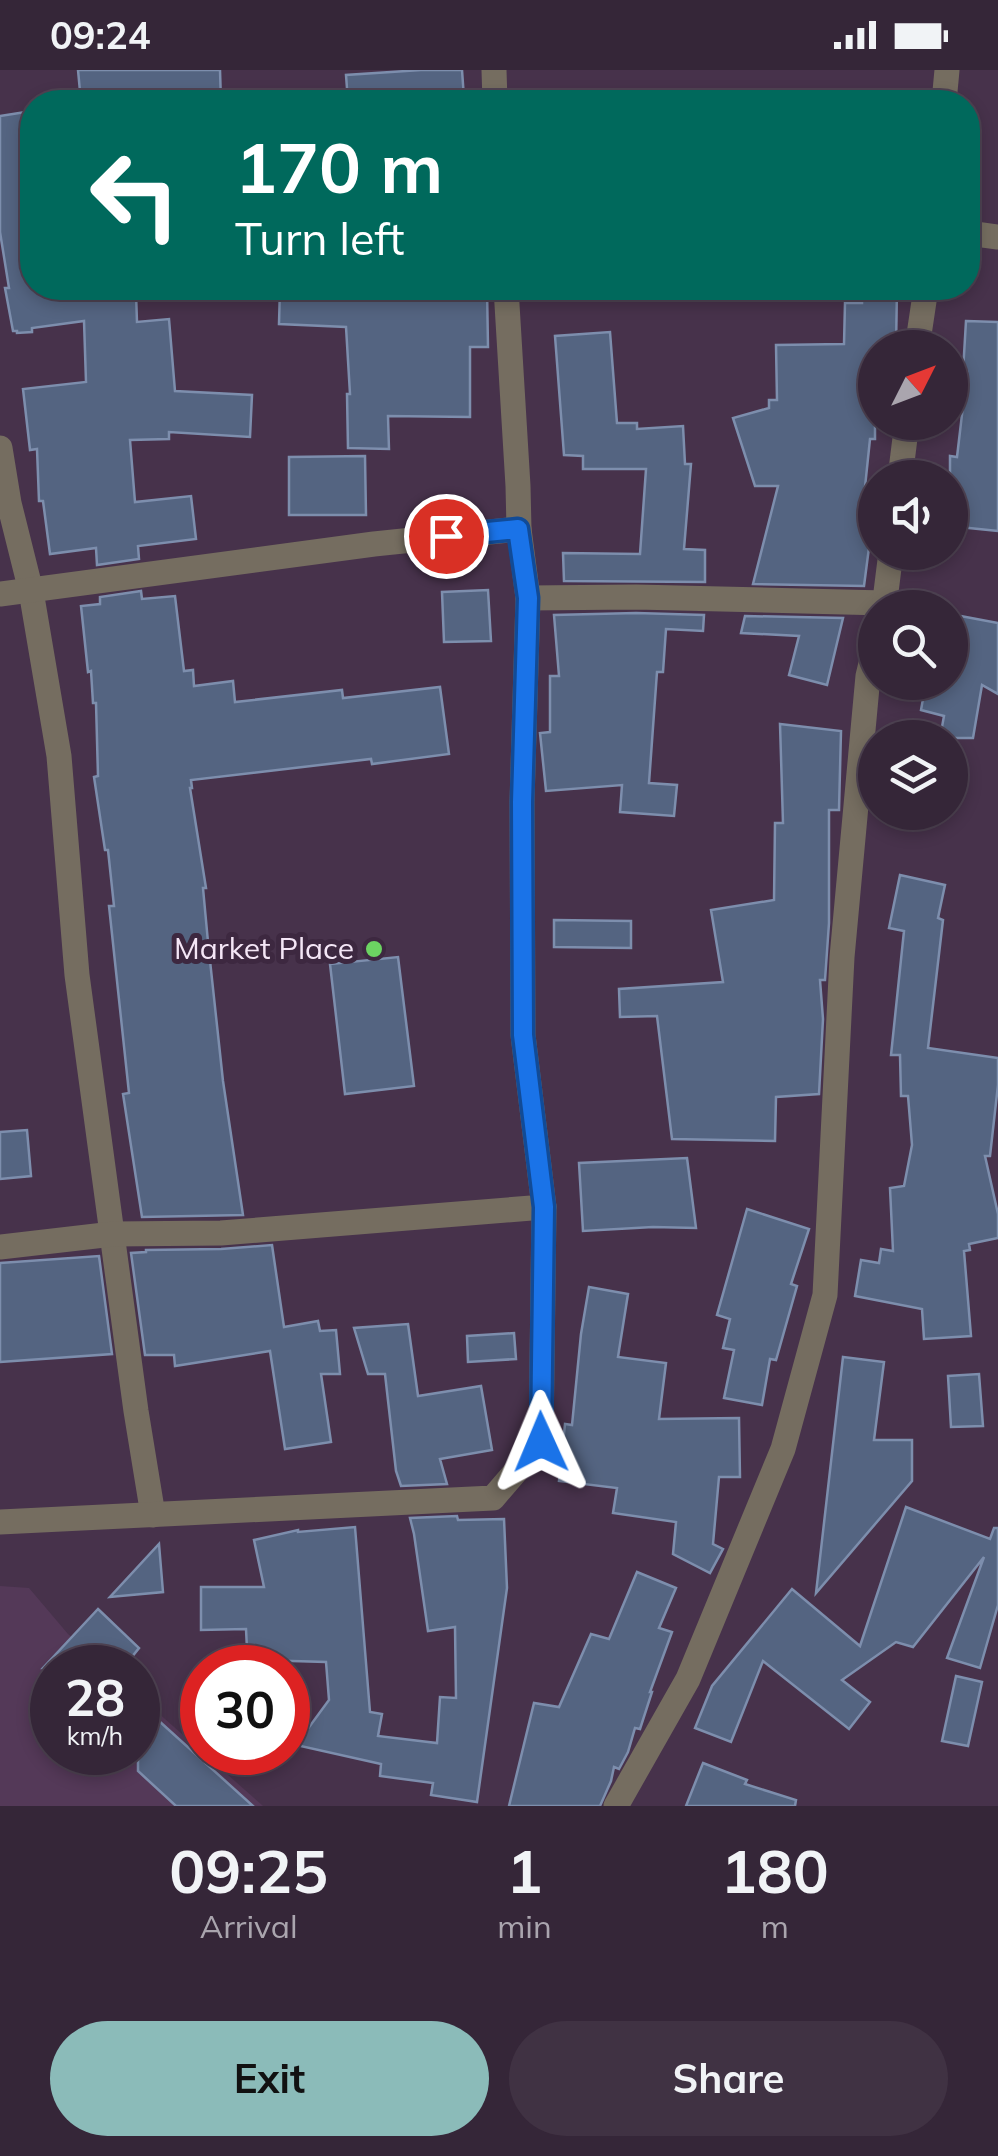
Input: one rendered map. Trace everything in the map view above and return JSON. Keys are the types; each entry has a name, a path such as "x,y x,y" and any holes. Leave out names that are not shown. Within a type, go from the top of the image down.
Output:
{"street":[{"path":"0,1522 493,1498 541,1442 544,1207 523,1035 522,802 528,598 518,529 507,300"},
{"path":"920,330 924,300"},
{"path":"0,448 60,756 77,975 153,1514"},
{"path":"0,594 354,546 518,529"},
{"path":"528,598 858,605"},
{"path":"616,1806 688,1678 782,1449 824,1295 842,957 866,700"},
{"path":"0,1247 113,1234 221,1232 544,1207"}],"shaded area":[{"path":"0,1586 29,1588 81,1645 30,1645 30,1775 160,1775 160,1715 180,1732 180,1775 228,1775 263,1806 0,1806"}],"building":[{"path":"78,70 220,70 221,90 80,90"},
{"path":"462,70 463,90 347,90 346,75"},
{"path":"20,113 20,300 136,300 137,322 169,319 175,391 252,395 250,437 169,432 169,439 130,440 135,502 191,496 196,539 138,546 139,559 97,565 96,548 50,554 43,501 39,501 37,449 30,450 23,389 86,382 84,321 32,328 32,332 13,331 0,232 0,116"},
{"path":"280,300 487,300 488,347 470,347 470,417 388,416 389,449 348,448 346,327 279,324"},
{"path":"897,300 896,330 858,330 858,440 870,440 868,460 858,460 858,570 866,570 864,586 753,584 778,486 755,486 733,418 769,408 769,400 777,400 776,345 844,344 845,303"},
{"path":"966,321 998,322 998,531 968,528 968,460 950,460 950,456 957,457 959,440 968,440"},
{"path":"610,332 617,423 637,423 637,429 683,426 685,464 691,464 684,549 705,550 705,582 564,581 563,553 640,554 646,469 583,469 583,456 564,455 555,336"},
{"path":"365,456 366,515 289,515 289,457"},
{"path":"488,590 491,641 444,642 442,592"},
{"path":"141,591 142,599 175,596 184,671 193,670 194,686 233,681 235,702 342,690 343,698 440,687 449,754 191,780 206,888 223,1081 243,1215 142,1217 123,1094 129,1093 109,906 114,906 94,777 98,776 96,703 91,671 88,672 81,606 100,604 100,597"},
{"path":"554,615 704,615 703,631 666,629 663,672 657,672 649,783 677,785 674,816 620,812 622,785 546,791 540,733 550,732 550,676 559,676"},
{"path":"745,616 843,618 827,685 789,675 799,636 741,633"},
{"path":"968,617 998,623 998,694 982,685 973,738 968,738 968,720 943,720 944,716 921,710 923,700 968,700"},
{"path":"780,724 841,731 839,810 829,810 829,923 825,980 820,980 823,1019 819,1094 776,1097 775,1141 672,1139 657,1016 620,1017 619,989 723,982 711,910 774,900 775,823 783,823"},
{"path":"900,875 945,885 938,918 943,920 928,1048 998,1058 990,1156 985,1156 998,1214 998,1238 969,1244 970,1250 964,1251 971,1336 924,1339 922,1309 855,1296 861,1260 879,1263 881,1249 893,1251 890,1188 904,1186 912,1145 908,1096 901,1096 900,1055 891,1055 904,931 889,928"},
{"path":"554,920 631,921 631,948 554,947"},
{"path":"398,957 414,1086 345,1094 330,964"},
{"path":"27,1130 31,1176 0,1179 0,1132"},
{"path":"687,1158 696,1228 583,1231 579,1163"},
{"path":"747,1209 809,1229 791,1284 797,1286 776,1360 770,1359 762,1405 724,1398 734,1350 723,1348 730,1319 717,1315"},
{"path":"272,1245 284,1327 318,1321 320,1331 336,1330 340,1374 321,1374 331,1442 285,1449 270,1351 175,1366 174,1355 145,1355 131,1253"},
{"path":"99,1256 112,1354 0,1362 0,1263"},
{"path":"589,1287 628,1294 618,1357 666,1363 659,1419 739,1418 740,1477 719,1477 713,1544 723,1549 710,1573 673,1554 676,1522 613,1513 617,1488 559,1481 565,1424 572,1425"},
{"path":"408,1324 418,1396 481,1386 492,1450 440,1459 447,1484 401,1486 385,1374 368,1374 354,1328"},
{"path":"514,1333 516,1359 468,1362 467,1336"},
{"path":"843,1357 884,1362 874,1440 912,1440 912,1481 816,1593"},
{"path":"979,1374 983,1426 951,1427 948,1376"},
{"path":"906,1507 990,1539 994,1528 998,1528 998,1605 980,1668 947,1658 984,1557 913,1647 896,1642 842,1680 870,1702 849,1729 763,1661 731,1742 695,1728 712,1686 792,1589 860,1646"},
{"path":"410,1518 504,1519 507,1588 477,1802 431,1795 433,1783 380,1776 381,1764 310,1748 310,1726 329,1700 326,1662 310,1662 310,1645 247,1645 246,1629 201,1630 201,1587 264,1587 254,1540 298,1530 355,1527 370,1712 382,1714 378,1736 437,1743 440,1697 456,1698 455,1627 428,1631"},
{"path":"159,1544 163,1592 110,1597"},
{"path":"637,1572 676,1588 659,1628 672,1632 640,1729 635,1728 619,1769 614,1767 600,1806 509,1806 534,1703 559,1707 591,1634 609,1639"},
{"path":"98,1609 136,1645 64,1645"},
{"path":"956,1676 982,1682 968,1746 942,1741"},
{"path":"160,1722 180,1740 180,1775 219,1775 253,1806 176,1806 142,1775 160,1775"},
{"path":"703,1763 747,1780 745,1784 796,1800 795,1806 686,1806"}],"place":[{"name":"Market Place","path":"374,949"}],"route":[{"path":"446,536 518,529 528,598 522,802 523,1035 544,1207 541,1442"}]}
